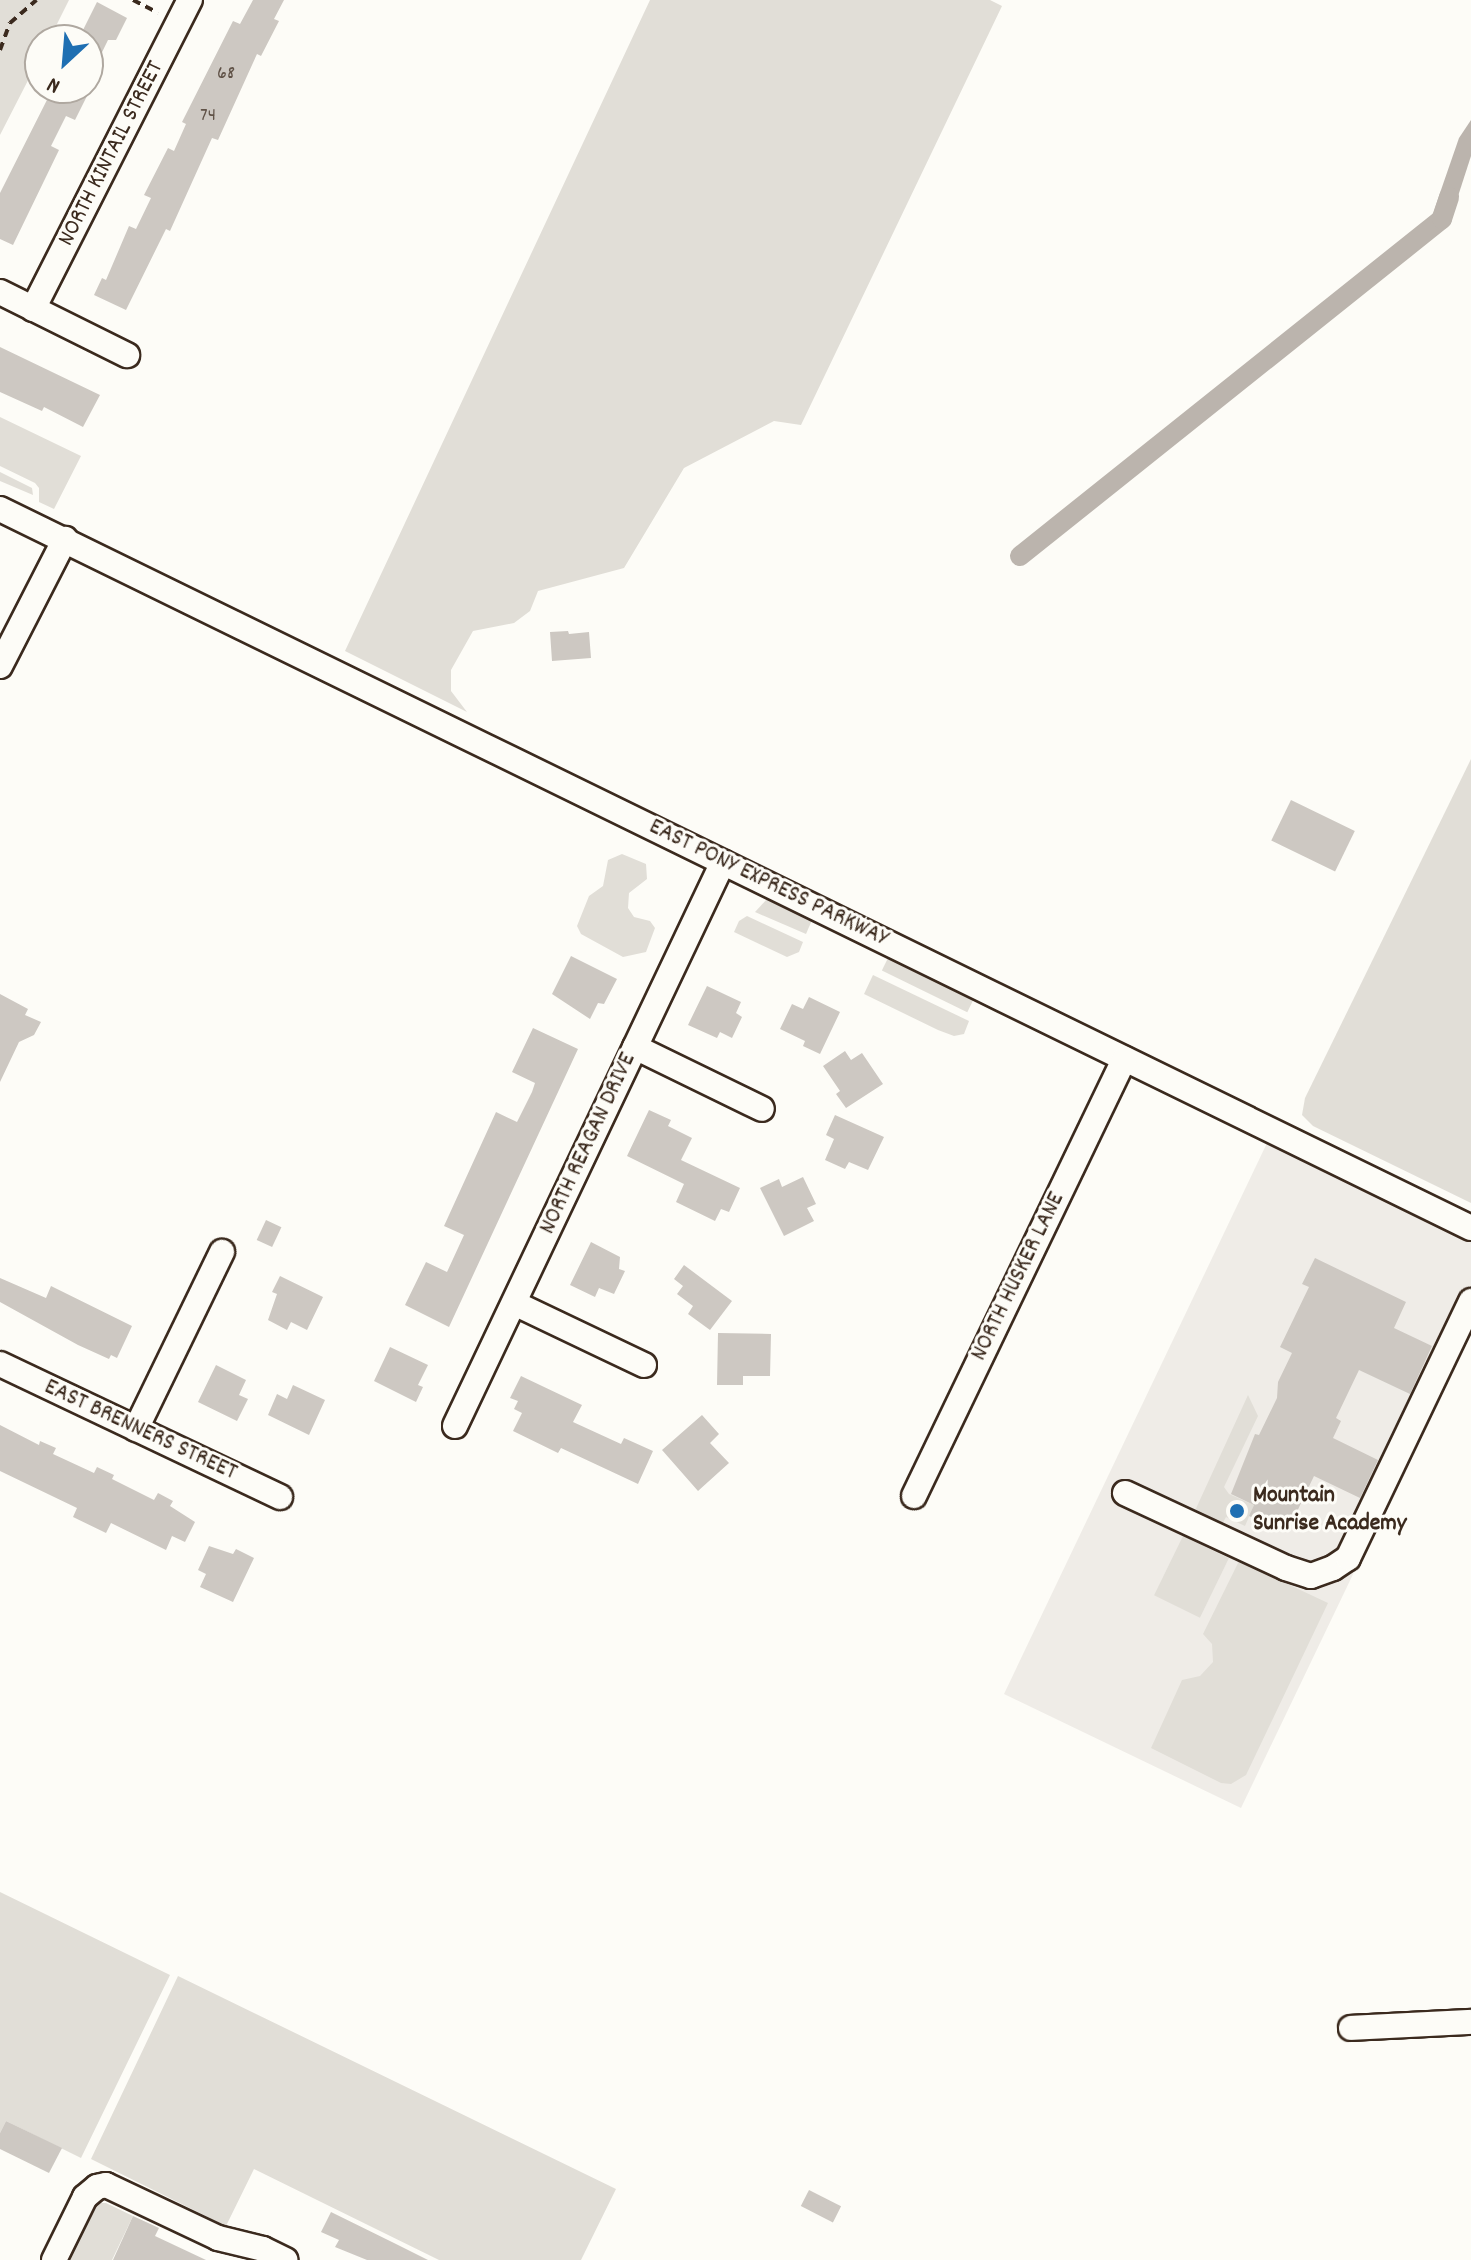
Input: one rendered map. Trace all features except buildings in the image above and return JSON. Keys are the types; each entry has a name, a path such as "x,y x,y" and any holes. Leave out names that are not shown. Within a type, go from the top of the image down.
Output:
{"street":[{"name":"NORTH KINTAIL STREET","path":"33,309 190,0"},
{"path":"0,292 127,355"},
{"name":"EAST PONY EXPRESS PARKWAY","path":"0,509 1471,1228"},
{"path":"0,666 65,539"},
{"name":"NORTH REAGAN DRIVE","path":"455,1426 723,862"},
{"path":"635,1047 762,1109"},
{"name":"NORTH HUSKER LANE","path":"914,1496 1124,1059"},
{"path":"136,1429 222,1252"},
{"path":"1125,1493 1286,1568 1311,1576 1333,1568 1348,1558 1471,1301"},
{"path":"514,1303 644,1365"},
{"name":"EAST BRENNERS STREET","path":"0,1364 280,1497"},
{"path":"1351,2028 1471,2022"},
{"path":"54,2260 85,2197 97,2187 106,2185 218,2238 263,2249 286,2260"}],"path":[{"path":"0,50 10,23 36,0"},
{"path":"133,0 158,13"}],"shaded area":[{"path":"0,0 69,0 57,24 24,24 24,88 0,135"},
{"path":"650,0 990,0 1002,6 801,425 774,421 684,468 624,568 538,591 530,611 514,623 473,631 451,670 451,691 467,712 345,651"},
{"path":"1471,120 1471,156 1449,224 1432,216 1459,138"},
{"path":"0,417 81,456 54,509 39,502 39,488 35,483 0,466"},
{"path":"0,472 32,488 33,495 0,481"},
{"path":"1471,759 1471,1203 1313,1126 1302,1115 1305,1098"},
{"path":"622,854 646,864 647,879 629,893 628,908 634,917 650,921 655,928 646,952 623,957 581,934 577,926 589,896 603,886 608,860"},
{"path":"767,899 812,920 806,934 755,912"},
{"path":"747,916 803,942 799,952 787,957 734,932 739,921"},
{"path":"888,958 973,1000 967,1012 882,971"},
{"path":"873,975 969,1021 964,1034 954,1036 938,1030 864,994"},
{"name":"Mountain Sunrise Academy","path":"1267,1143 1471,1240 1471,1328 1241,1808 1004,1694"},
{"path":"1248,1395 1258,1416 1224,1487 1229,1494 1254,1505 1245,1526 1226,1517 1220,1528 1193,1515"},
{"path":"1183,1536 1229,1558 1200,1618 1154,1595"},
{"path":"1239,1561 1328,1603 1246,1775 1231,1784 1221,1783 1151,1748 1182,1680 1200,1676 1213,1662 1212,1644 1203,1634"},
{"path":"0,1892 170,1975 81,2158 6,2121 0,2133"},
{"path":"178,1976 616,2189 581,2260 439,2260 254,2169 226,2226 91,2159"},
{"path":"98,2203 106,2203 133,2216 112,2260 66,2260 91,2209"}],"waterway":[{"path":"1020,556 1442,219 1449,197"}],"place":[{"name":"Mountain Sunrise Academy","path":"1237,1511"}]}
